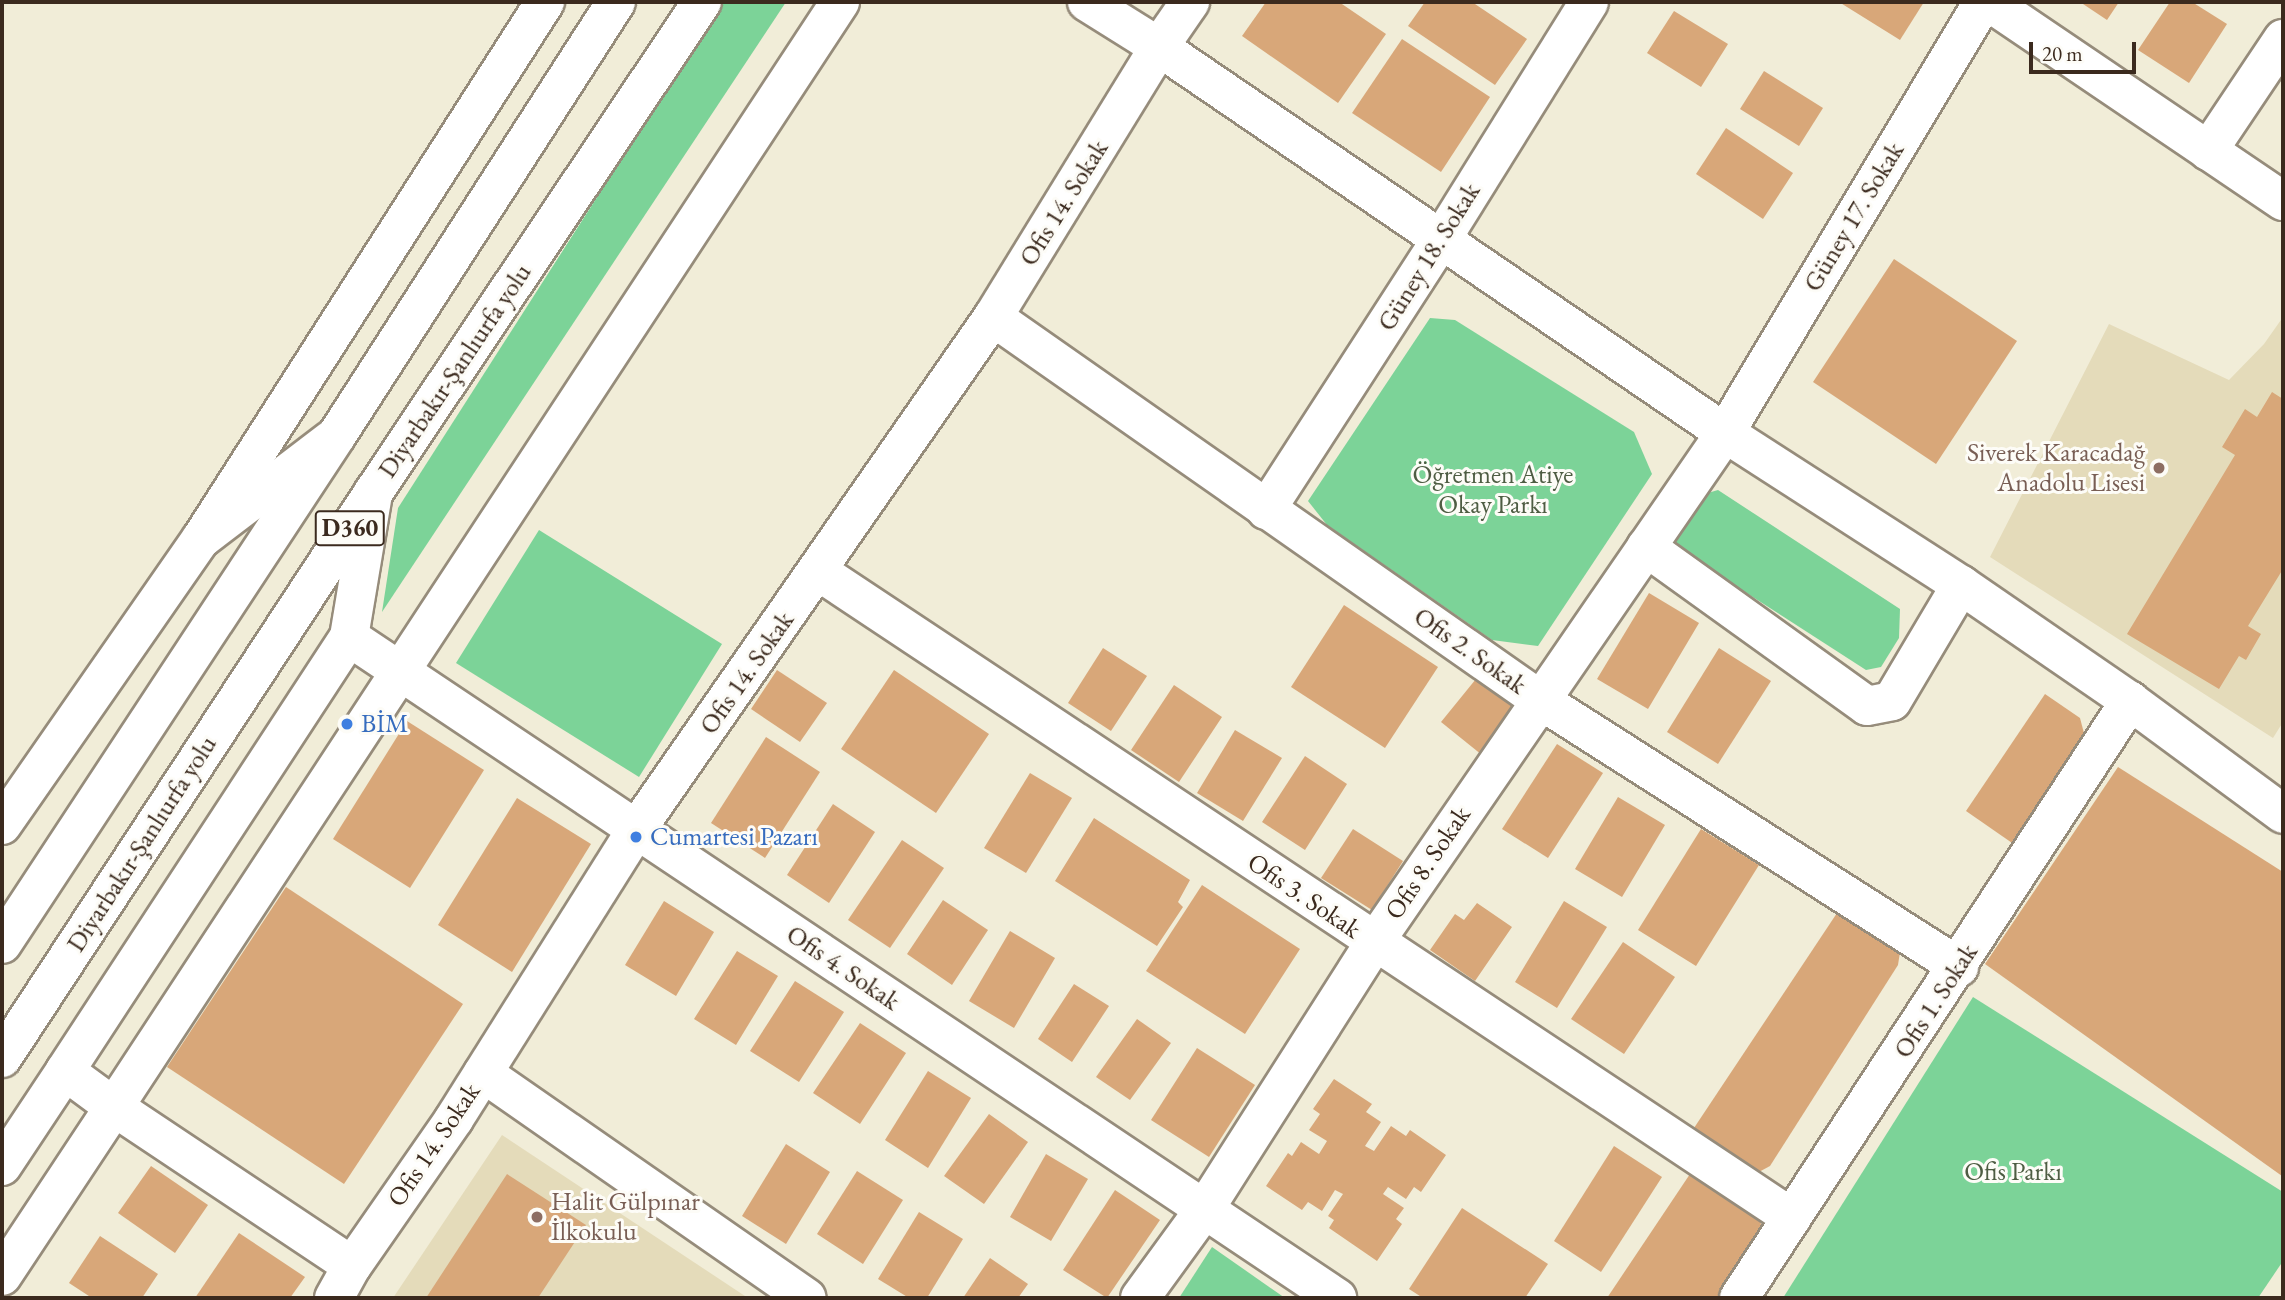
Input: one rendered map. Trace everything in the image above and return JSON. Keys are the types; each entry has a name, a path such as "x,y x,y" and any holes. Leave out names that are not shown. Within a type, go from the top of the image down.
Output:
{"main road":[{"path":"2,825 201,538 545,2"},
{"name":"D360","path":"2,944 337,435 616,2"},
{"name":"Diyarbakır-Şanlıurfa yolu","path":"2,1058 373,493 702,2"},
{"path":"2,1276 840,2"},
{"path":"1087,2 1159,47 1725,433 1961,585 2130,701 2283,814"},
{"name":"Ofis 14. Sokak","path":"334,1298 352,1266 483,1073 636,830 993,317 1159,47 1190,2"},
{"name":"Güney 18. Sokak","path":"1266,510 1441,240 1589,2"},
{"name":"Güney 17. Sokak","path":"1725,433 1983,2"},
{"path":"1989,2 2283,201"},
{"path":"2208,151 2283,39"},
{"name":"Ofis 2. Sokak","path":"993,317 1540,700 1959,967"},
{"name":"Ofis 8. Sokak","path":"1140,1298 1204,1210 1374,943 1725,433"},
{"path":"201,538 337,435"},
{"path":"2,1166 349,637 373,493"},
{"path":"1646,547 1867,706 1892,701 1961,585"},
{"name":"Ofis 3. Sokak","path":"818,571 1374,943 1792,1218"},
{"name":"Ofis 4. Sokak","path":"349,637 1337,1298"},
{"name":"Ofis 1. Sokak","path":"1739,1298 1959,967 2130,701"},
{"path":"65,1071 114,1107 352,1266"},
{"path":"483,1073 807,1298"}],"shaded area":[{"name":"Siverek Karacadağ Anadolu Lisesi","path":"2283,317 2283,722 2273,738 1990,557 2109,324 2229,380 2264,344"},
{"name":"Halit Gülpınar İlkokulu","path":"502,1135 748,1298 393,1298"}],"green space":[{"path":"722,2 786,2 382,612 398,508"},
{"name":"Öğretmen Atiye Okay Parkı","path":"1430,318 1455,320 1634,432 1652,474 1538,646 1492,640 1327,525 1308,501"},
{"path":"1718,490 1900,609 1899,638 1881,667 1866,670 1686,554 1673,541 1701,495"},
{"path":"539,530 722,644 639,777 456,663"},
{"name":"Ofis Parkı","path":"1973,997 2283,1192 2283,1261 2258,1298 1783,1298"},
{"path":"1212,1247 1285,1298 1179,1298"}],"building":[{"path":"1266,2 1339,2 1386,34 1338,103 1242,36"},
{"path":"1425,2 1472,2 1527,39 1495,85 1408,26"},
{"path":"1839,2 1924,2 1900,40"},
{"path":"2080,2 2119,2 2107,20"},
{"path":"2170,2 2192,2 2227,24 2189,83 2138,50"},
{"path":"1674,11 1728,44 1701,87 1647,53"},
{"path":"1402,39 1490,97 1441,172 1352,113"},
{"path":"1764,71 1823,108 1799,146 1740,109"},
{"path":"1726,128 1793,173 1763,219 1696,174"},
{"path":"1894,259 2017,341 1936,464 1813,382"},
{"path":"2272,392 2283,399 2283,569 2248,626 2261,634 2246,660 2239,656 2219,689 2127,634 2235,455 2222,447 2245,409 2257,417"},
{"path":"1649,593 1699,623 1648,709 1597,679"},
{"path":"1344,605 1438,667 1385,748 1291,687"},
{"path":"1103,648 1147,676 1111,731 1068,703"},
{"path":"1719,648 1771,681 1718,764 1667,732"},
{"path":"777,670 827,703 800,742 751,709"},
{"path":"894,670 989,734 936,813 841,749"},
{"path":"1480,674 1511,694 1515,714 1482,755 1441,722"},
{"path":"1174,685 1222,717 1179,782 1131,750"},
{"path":"2045,694 2080,718 2085,737 2015,845 1966,811"},
{"path":"407,721 484,770 410,888 333,839"},
{"path":"1235,730 1282,758 1243,821 1197,793"},
{"path":"766,737 820,772 765,858 711,823"},
{"path":"1557,744 1603,773 1548,858 1502,829"},
{"path":"1305,756 1347,784 1305,850 1262,822"},
{"path":"2118,767 2283,872 2282,1176 1985,964"},
{"path":"1030,773 1072,798 1026,873 984,848"},
{"path":"1618,797 1665,825 1622,897 1575,869"},
{"path":"517,798 591,844 512,972 438,925"},
{"path":"833,804 875,832 829,903 787,875"},
{"path":"1094,818 1190,880 1178,902 1183,907 1157,946 1055,881"},
{"path":"1353,829 1403,861 1372,910 1321,878"},
{"path":"1701,829 1759,865 1696,966 1638,930"},
{"path":"902,840 944,868 890,948 848,920"},
{"path":"1202,885 1300,949 1245,1034 1146,971"},
{"path":"286,887 463,1004 344,1184 167,1067"},
{"path":"943,900 988,930 952,985 907,954"},
{"path":"664,901 714,932 676,996 625,965"},
{"path":"1564,901 1607,927 1557,1008 1515,982"},
{"path":"1477,903 1512,927 1475,981 1430,950 1455,914 1464,920"},
{"path":"1841,907 1900,952 1898,965 1770,1166 1757,1173 1688,1137"},
{"path":"1010,931 1055,958 1014,1028 969,1001"},
{"path":"1623,942 1675,977 1624,1054 1571,1019"},
{"path":"737,951 778,976 736,1045 694,1019"},
{"path":"795,981 844,1012 799,1082 750,1051"},
{"path":"1074,984 1109,1006 1072,1062 1038,1039"},
{"path":"1137,1019 1171,1043 1130,1100 1096,1077"},
{"path":"860,1023 906,1053 860,1124 813,1093"},
{"path":"1197,1048 1255,1085 1209,1157 1151,1120"},
{"path":"928,1071 971,1098 928,1168 885,1140"},
{"path":"1334,1079 1372,1104 1366,1112 1381,1122 1365,1146 1374,1151 1391,1126 1406,1136 1410,1130 1446,1155 1421,1192 1414,1187 1406,1199 1388,1187 1383,1194 1404,1208 1396,1219 1402,1224 1377,1261 1329,1228 1334,1220 1328,1216 1343,1194 1335,1190 1322,1211 1308,1202 1302,1210 1266,1186 1288,1153 1292,1156 1301,1142 1319,1154 1327,1141 1309,1130 1320,1114 1313,1109"},
{"path":"989,1114 1028,1142 984,1204 944,1176"},
{"path":"786,1144 830,1172 786,1244 742,1216"},
{"path":"1614,1146 1662,1177 1601,1272 1554,1241"},
{"path":"1046,1154 1088,1179 1051,1241 1010,1217"},
{"path":"151,1166 208,1205 175,1253 118,1213"},
{"path":"857,1171 903,1200 863,1264 817,1234"},
{"path":"1692,1171 1756,1213 1761,1224 1757,1239 1721,1298 1607,1298"},
{"path":"507,1174 586,1225 538,1298 426,1298"},
{"path":"1115,1190 1160,1220 1107,1298 1063,1270"},
{"path":"1462,1208 1548,1264 1525,1298 1423,1298 1409,1289"},
{"path":"919,1212 963,1239 927,1298 909,1298 878,1279"},
{"path":"239,1233 305,1277 290,1298 195,1298"},
{"path":"100,1236 158,1274 142,1298 92,1298 69,1283"},
{"path":"990,1258 1028,1284 1018,1298 963,1298"}],"place":[{"name":"Siverek Karacadağ Anadolu Lisesi","path":"2159,468"},
{"name":"BİM","path":"347,724"},
{"name":"Cumartesi Pazarı","path":"636,837"},
{"name":"Halit Gülpınar İlkokulu","path":"537,1217"}]}
